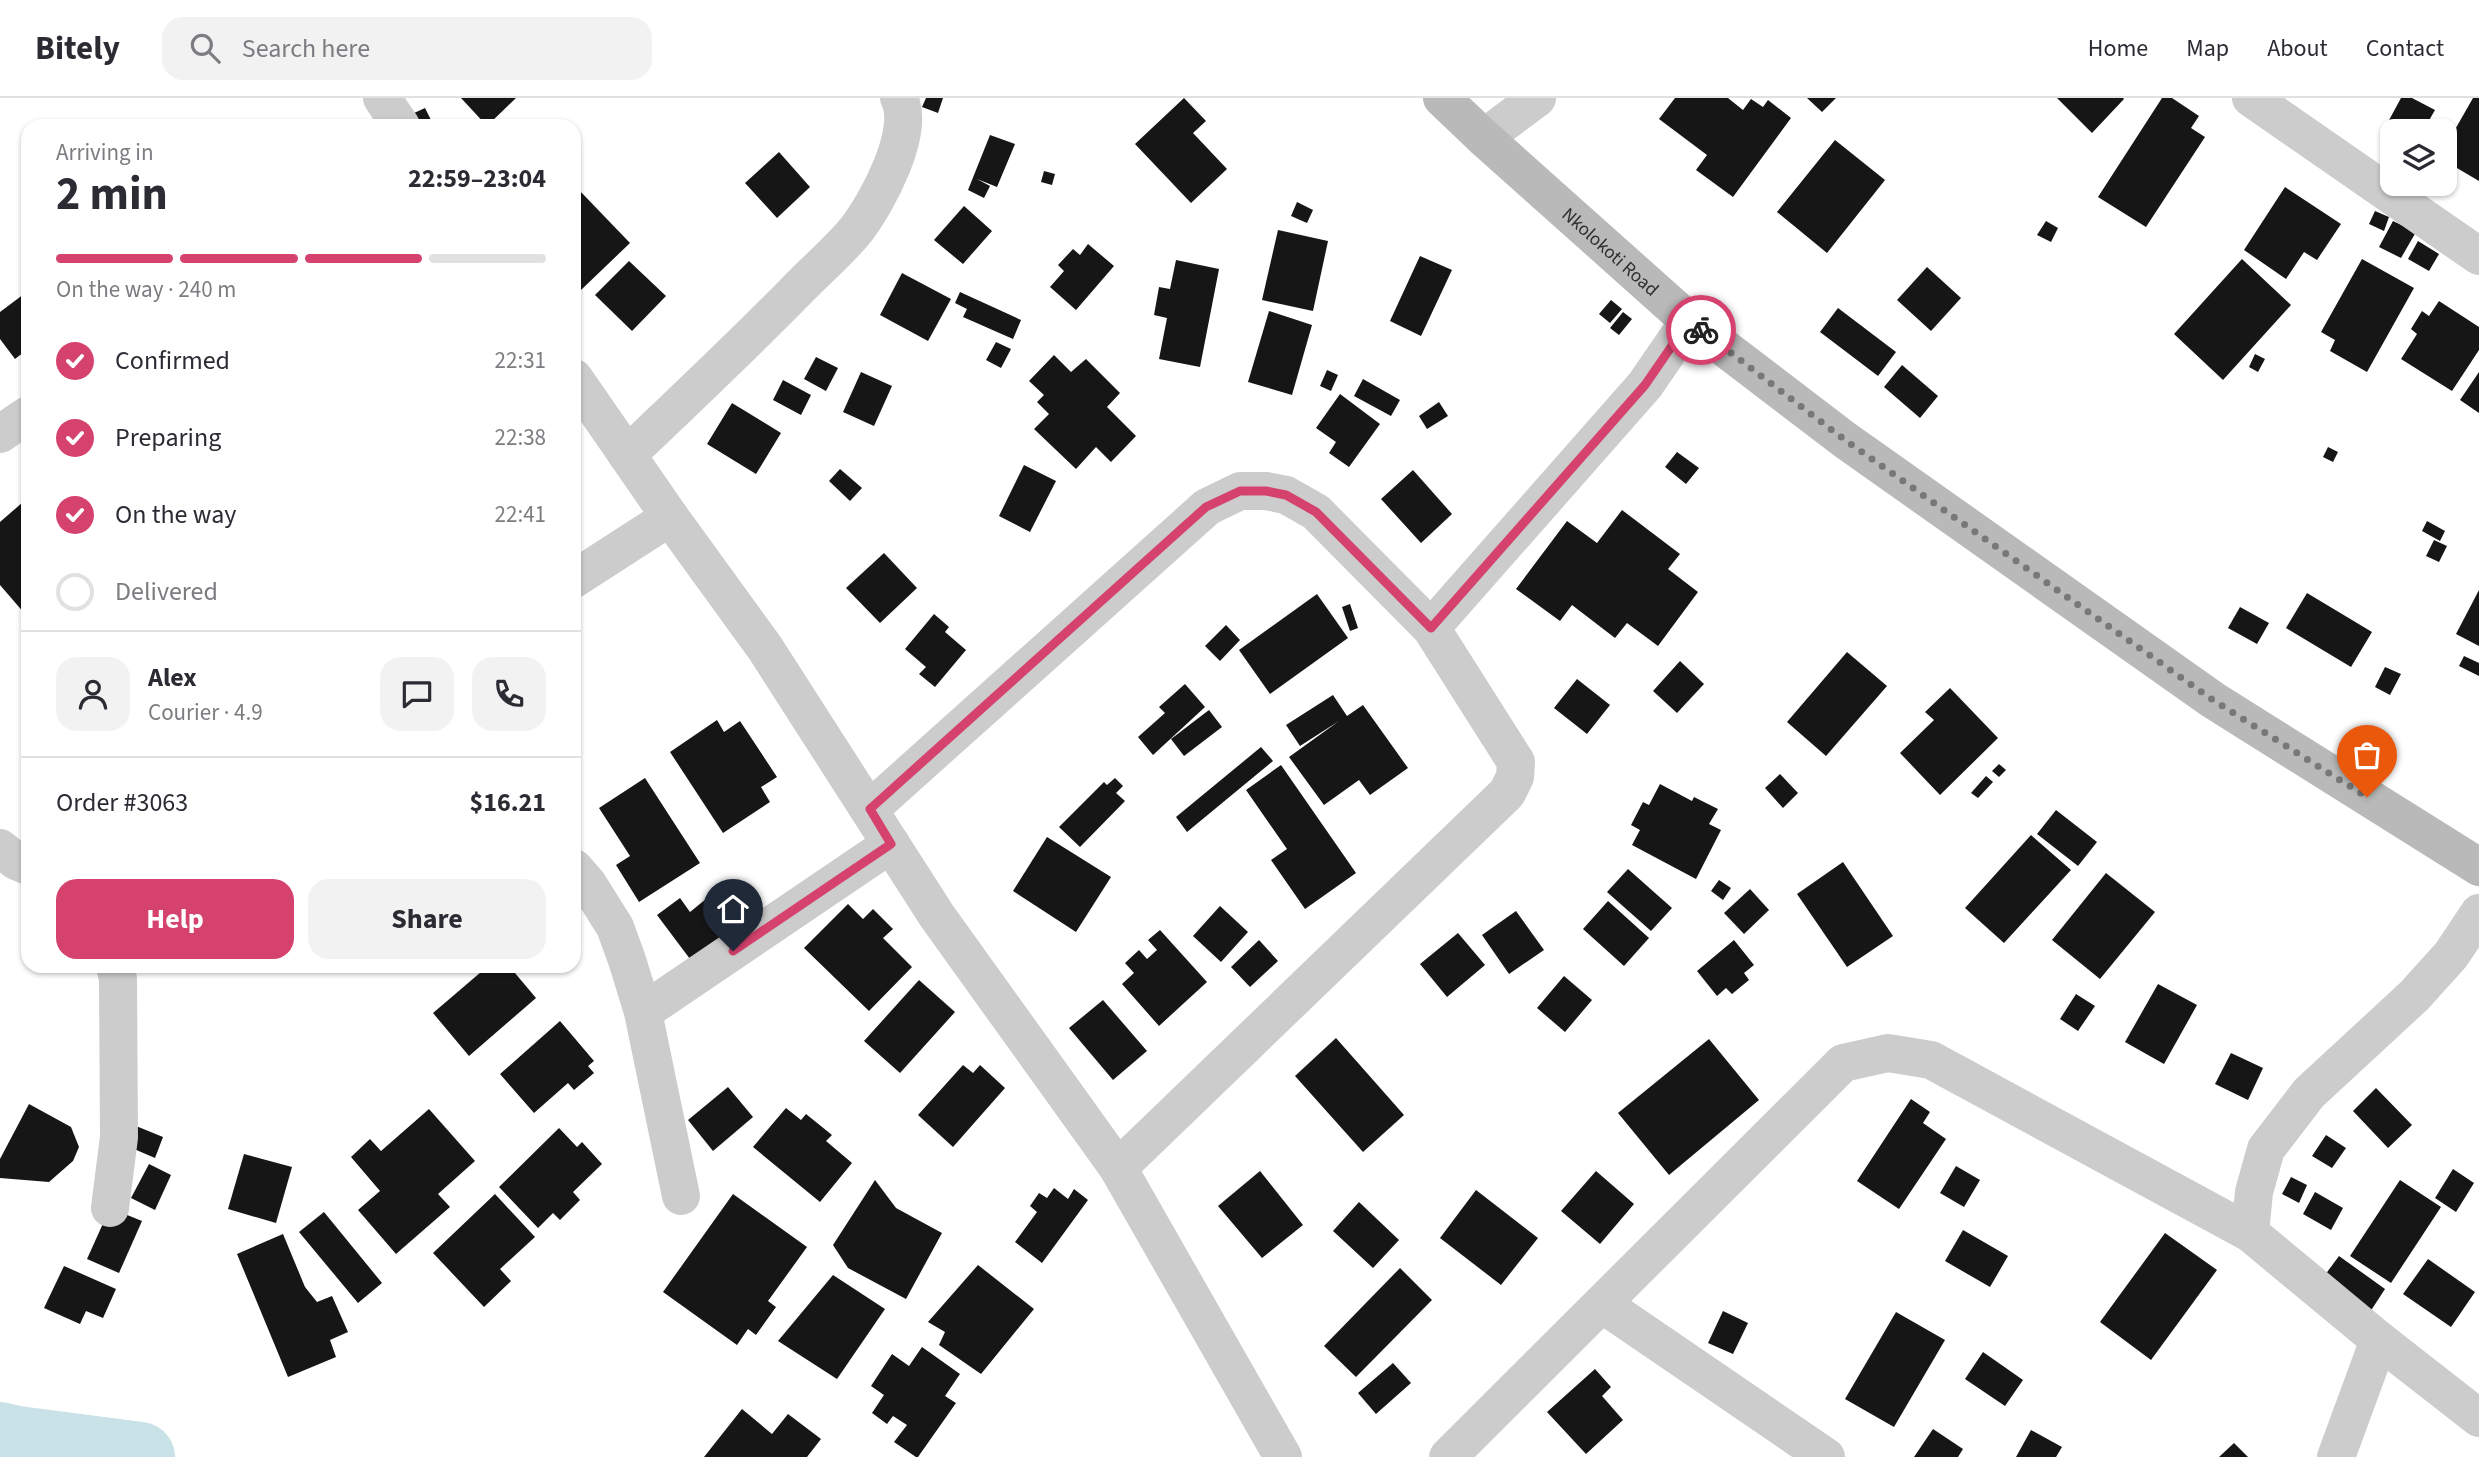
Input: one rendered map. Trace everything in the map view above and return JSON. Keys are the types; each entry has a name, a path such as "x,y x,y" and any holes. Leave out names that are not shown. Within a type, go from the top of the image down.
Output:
{"main road":[{"name":"Nkolokoti Road","path":"1442,98 1483,138 1689,321 1845,440 2213,700 2479,867"}],"street":[{"path":"382,98 396,119"},
{"path":"627,455 753,335 856,229 874,201 898,152 904,128 899,98"},
{"path":"1483,138 1537,98"},
{"path":"2251,98 2479,256"},
{"path":"1431,628 1645,385 1689,321"},
{"path":"581,388 765,648 937,916 1118,1168 1283,1457"},
{"path":"0,434 21,420"},
{"path":"870,809 1206,507 1240,491 1266,491 1286,495 1316,512 1431,628 1516,762 1515,777 1507,793 1118,1168"},
{"path":"581,574 670,517"},
{"path":"643,1012 891,844"},
{"path":"0,848 21,863"},
{"path":"581,877 615,927 643,1012 681,1196"},
{"path":"2250,1233 2254,1192 2266,1149 2309,1093 2414,996 2451,955 2479,913"},
{"path":"110,1208 119,1137 117,973"},
{"path":"1448,1457 1843,1063 1888,1053 1931,1060 2250,1233 2379,1340 2479,1418"},
{"path":"1602,1304 1826,1457"},
{"path":"2336,1457 2379,1340"}],"building":[{"path":"461,98 516,98 494,119 480,119"},
{"path":"926,98 943,98 938,113 922,107"},
{"path":"1184,98 1206,121 1193,133 1227,169 1191,203 1135,144"},
{"path":"1675,98 1728,98 1743,110 1751,99 1763,107 1768,100 1791,118 1733,197 1696,170 1707,155 1659,119"},
{"path":"1807,98 1836,98 1822,112"},
{"path":"2057,98 2123,98 2124,99 2092,133"},
{"path":"2162,98 2172,98 2199,116 2191,128 2205,137 2146,227 2098,197"},
{"path":"2401,98 2412,98 2435,110 2430,119 2390,119"},
{"path":"2473,98 2479,98 2479,181 2457,168 2457,126"},
{"path":"425,108 430,119 415,119 412,114"},
{"path":"990,135 1015,144 997,187 977,179 990,186 984,198 968,190"},
{"path":"1835,140 1885,180 1827,253 1777,212"},
{"path":"779,152 810,187 777,218 745,183"},
{"path":"1044,171 1055,174 1052,185 1041,182"},
{"path":"2285,187 2341,224 2317,260 2304,252 2286,279 2244,250"},
{"path":"581,192 630,243 581,290"},
{"path":"1297,202 1313,210 1307,223 1291,216"},
{"path":"964,206 992,231 963,264 934,240"},
{"path":"2375,211 2389,217 2384,231 2369,224"},
{"path":"2046,221 2058,228 2051,242 2037,235"},
{"path":"2393,221 2416,232 2401,258 2379,247"},
{"path":"1278,230 1328,241 1313,311 1262,300"},
{"path":"2418,241 2439,254 2429,271 2408,259"},
{"path":"1088,244 1114,266 1076,310 1050,287 1064,271 1058,265 1073,249 1080,255"},
{"path":"1420,256 1452,270 1421,336 1390,321"},
{"path":"2242,259 2291,305 2223,380 2174,334"},
{"path":"2362,259 2414,288 2367,372 2330,351 2335,340 2321,332"},
{"path":"1176,260 1219,269 1200,367 1159,359 1167,318 1154,315 1159,287 1170,289"},
{"path":"629,261 666,296 632,331 595,295"},
{"path":"1927,267 1961,298 1931,331 1897,300"},
{"path":"902,273 951,299 928,341 880,315"},
{"path":"960,292 1021,320 1013,339 963,317 967,309 955,303"},
{"path":"21,296 21,354 15,359 0,339 0,312"},
{"path":"1611,300 1622,309 1610,323 1599,314"},
{"path":"2439,301 2479,327 2479,350 2452,391 2401,359 2417,334 2411,329 2422,311 2429,316"},
{"path":"1838,308 1896,352 1878,376 1820,332"},
{"path":"1269,311 1312,325 1292,395 1248,382"},
{"path":"1623,312 1632,319 1619,335 1610,328"},
{"path":"996,342 1011,349 1001,368 986,360"},
{"path":"2255,354 2265,359 2258,372 2249,367"},
{"path":"1054,355 1071,372 1086,359 1120,393 1107,407 1136,436 1111,462 1096,447 1076,469 1034,429 1049,414 1037,402 1044,395 1029,381"},
{"path":"816,357 838,368 826,391 804,379"},
{"path":"1902,365 1938,396 1920,418 1884,387"},
{"path":"1327,370 1338,375 1331,391 1320,386"},
{"path":"861,372 892,386 874,426 843,412"},
{"path":"2479,372 2479,413 2460,400"},
{"path":"1363,379 1400,400 1391,416 1354,396"},
{"path":"783,380 811,395 801,415 773,400"},
{"path":"1340,394 1380,424 1349,467 1329,453 1336,442 1316,428"},
{"path":"1439,402 1448,416 1427,429 1419,416"},
{"path":"732,403 781,433 756,474 707,444"},
{"path":"2328,447 2338,452 2333,462 2323,457"},
{"path":"1677,452 1699,468 1686,484 1665,467"},
{"path":"1024,465 1056,481 1030,532 999,516"},
{"path":"840,469 862,488 850,501 829,481"},
{"path":"1413,470 1452,514 1421,543 1381,499"},
{"path":"21,504 21,609 0,585 0,522"},
{"path":"1622,510 1680,554 1668,569 1698,592 1658,646 1627,623 1615,638 1572,605 1560,621 1516,589 1567,521 1597,543"},
{"path":"2427,521 2445,531 2440,541 2422,531"},
{"path":"2434,540 2447,546 2439,562 2426,556"},
{"path":"884,553 917,588 880,623 846,588"},
{"path":"2479,590 2479,646 2456,634"},
{"path":"2307,593 2372,632 2351,667 2286,628"},
{"path":"1317,594 1348,638 1270,694 1239,650"},
{"path":"1350,604 1358,628 1350,631 1342,607"},
{"path":"2240,607 2269,623 2257,644 2228,628"},
{"path":"934,614 949,627 945,632 966,650 935,687 919,674 926,667 905,649"},
{"path":"1226,625 1240,640 1220,661 1205,646"},
{"path":"1847,652 1887,686 1826,756 1787,722"},
{"path":"2464,656 2479,663 2479,676 2459,666"},
{"path":"1680,661 1704,684 1677,713 1653,691"},
{"path":"2385,667 2401,674 2390,695 2375,687"},
{"path":"1577,679 1610,705 1587,734 1554,708"},
{"path":"1185,684 1205,707 1153,755 1138,737 1165,713 1159,707"},
{"path":"1950,688 1998,738 1940,795 1900,753 1934,720 1925,712"},
{"path":"1333,695 1347,716 1363,705 1408,768 1370,795 1359,780 1324,805 1289,757 1339,721 1300,746 1286,725"},
{"path":"1209,710 1222,727 1184,756 1171,739"},
{"path":"717,720 724,732 740,721 777,777 761,787 770,802 723,833 670,752"},
{"path":"1261,747 1273,761 1187,832 1176,817"},
{"path":"1999,764 2006,770 1999,777 1992,771"},
{"path":"1281,765 1356,873 1305,909 1271,860 1287,849 1246,790"},
{"path":"1780,774 1798,793 1783,808 1765,788"},
{"path":"1986,776 1993,782 1978,798 1971,793"},
{"path":"645,778 700,863 639,902 616,865 630,856 599,808"},
{"path":"1115,778 1123,786 1116,793 1125,801 1080,847 1059,827 1104,782 1107,785"},
{"path":"1660,784 1692,801 1694,797 1718,809 1709,824 1721,830 1696,879 1632,845 1640,830 1631,825 1643,802 1649,805"},
{"path":"2056,810 2097,842 2078,866 2037,834"},
{"path":"2031,835 2071,870 2004,943 1965,908"},
{"path":"1047,837 1111,877 1076,932 1013,891"},
{"path":"1843,862 1893,936 1847,967 1797,894"},
{"path":"1628,869 1672,908 1651,931 1607,892"},
{"path":"2106,873 2155,912 2100,979 2052,940"},
{"path":"1719,880 1731,888 1723,900 1711,891"},
{"path":"722,886 727,894 714,904 741,939 699,971 657,915 680,898 690,912"},
{"path":"1750,889 1769,910 1744,934 1724,913"},
{"path":"1608,901 1649,938 1624,966 1583,929"},
{"path":"848,904 863,919 873,909 893,929 883,938 912,967 869,1011 804,948"},
{"path":"1220,906 1248,932 1221,962 1193,936"},
{"path":"1516,911 1544,950 1509,974 1482,935"},
{"path":"1160,930 1207,982 1159,1026 1122,984 1134,973 1125,963 1139,950 1147,959 1157,950 1148,940"},
{"path":"1458,933 1485,965 1447,997 1420,964"},
{"path":"1259,940 1278,961 1250,987 1231,967"},
{"path":"1734,940 1754,965 1744,973 1749,980 1732,994 1726,988 1717,996 1697,971"},
{"path":"480,973 515,973 536,998 469,1056 433,1013"},
{"path":"1564,976 1592,1000 1565,1032 1537,1008"},
{"path":"919,980 955,1012 900,1073 864,1041"},
{"path":"2158,984 2197,1005 2164,1064 2125,1042"},
{"path":"2076,994 2095,1006 2078,1031 2060,1019"},
{"path":"1103,1000 1147,1051 1113,1080 1069,1028"},
{"path":"560,1021 594,1061 588,1066 594,1073 574,1090 568,1083 534,1113 500,1074"},
{"path":"1336,1038 1404,1115 1363,1152 1295,1076"},
{"path":"1709,1039 1759,1100 1669,1175 1618,1113"},
{"path":"2231,1053 2263,1068 2248,1100 2215,1084"},
{"path":"963,1065 973,1073 980,1065 1005,1088 953,1147 918,1115"},
{"path":"728,1087 753,1117 713,1151 688,1120"},
{"path":"2376,1088 2412,1125 2388,1148 2353,1111"},
{"path":"1911,1099 1930,1112 1923,1123 1946,1139 1899,1209 1857,1181"},
{"path":"29,1104 71,1127 79,1147 73,1161 49,1182 0,1178 0,1159"},
{"path":"786,1108 801,1120 806,1114 832,1135 826,1141 852,1163 820,1202 753,1147"},
{"path":"429,1109 475,1161 438,1194 450,1207 396,1254 358,1210 380,1191 351,1157 370,1139 381,1151"},
{"path":"136,1126 163,1137 155,1158 127,1146"},
{"path":"559,1128 577,1147 582,1142 602,1164 573,1192 580,1200 560,1220 553,1213 538,1228 499,1187"},
{"path":"2326,1135 2346,1148 2332,1168 2312,1156"},
{"path":"244,1154 292,1167 276,1223 228,1209"},
{"path":"149,1164 171,1175 155,1210 131,1198"},
{"path":"1956,1166 1980,1180 1964,1207 1940,1193"},
{"path":"2453,1169 2474,1183 2456,1212 2435,1198"},
{"path":"1260,1171 1303,1225 1262,1258 1218,1206"},
{"path":"1596,1171 1634,1204 1600,1244 1561,1211"},
{"path":"2291,1177 2307,1185 2299,1203 2282,1194"},
{"path":"875,1180 896,1208 942,1233 906,1299 848,1268 833,1245"},
{"path":"2400,1180 2441,1207 2391,1283 2350,1256"},
{"path":"1054,1188 1068,1199 1074,1189 1088,1200 1042,1263 1015,1242 1037,1212 1030,1206 1039,1193 1047,1198"},
{"path":"1476,1190 1538,1238 1501,1285 1440,1238"},
{"path":"2315,1192 2343,1208 2331,1230 2303,1214"},
{"path":"495,1194 535,1237 500,1269 511,1281 484,1307 433,1253"},
{"path":"733,1194 807,1247 768,1301 776,1307 756,1335 748,1329 737,1345 663,1292"},
{"path":"1359,1202 1399,1240 1373,1268 1333,1231"},
{"path":"110,1208 142,1221 119,1273 87,1259"},
{"path":"324,1212 382,1283 358,1303 299,1232"},
{"path":"1963,1230 2008,1256 1990,1287 1945,1261"},
{"path":"2165,1233 2217,1270 2151,1360 2100,1322"},
{"path":"283,1234 305,1287 317,1302 332,1296 348,1332 330,1340 336,1357 288,1377 237,1254"},
{"path":"2339,1256 2385,1289 2370,1312 2322,1279"},
{"path":"2428,1259 2475,1292 2451,1327 2403,1294"},
{"path":"978,1265 1034,1309 981,1374 939,1345 945,1332 928,1322"},
{"path":"64,1266 116,1289 103,1318 86,1311 80,1324 44,1308"},
{"path":"1400,1268 1432,1300 1356,1377 1324,1346"},
{"path":"833,1275 885,1309 837,1379 778,1341"},
{"path":"1723,1311 1748,1323 1733,1354 1708,1343"},
{"path":"1896,1312 1945,1340 1894,1427 1845,1399"},
{"path":"922,1347 960,1374 945,1396 956,1403 916,1457 894,1442 907,1425 893,1416 887,1424 872,1413 884,1395 871,1386 892,1354 909,1366"},
{"path":"1983,1352 2023,1380 2005,1406 1965,1379"},
{"path":"1393,1363 1411,1383 1376,1414 1358,1393"},
{"path":"1595,1369 1611,1387 1602,1396 1623,1420 1586,1454 1547,1412"},
{"path":"742,1409 772,1434 788,1414 821,1439 807,1457 704,1457"},
{"path":"1933,1429 1963,1449 1958,1457 1914,1457"},
{"path":"2031,1430 2062,1447 2056,1457 2016,1457"},
{"path":"2234,1443 2248,1457 2219,1457"}],"waterway":[{"path":"0,1437 140,1457"}],"way so far":[{"path":"1701,330 1845,440 2213,700 2367,797"}],"route":[{"path":"733,951 891,844 870,809 1206,507 1240,491 1266,491 1286,495 1316,512 1431,628 1645,385 1689,321 1701,330"}]}
